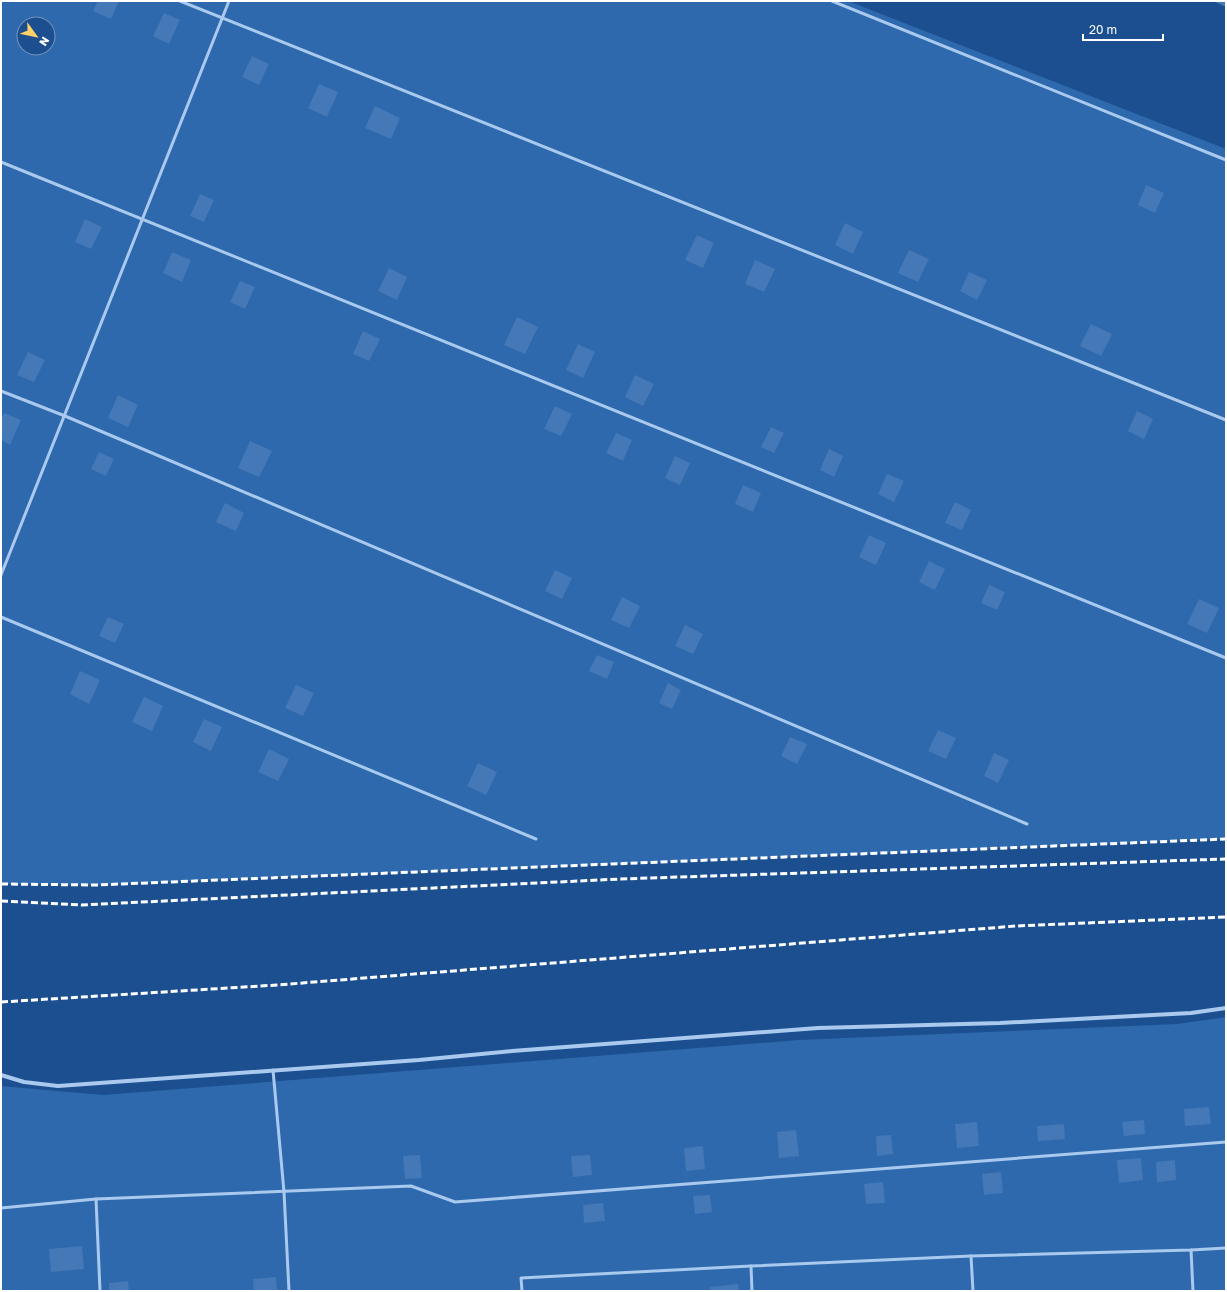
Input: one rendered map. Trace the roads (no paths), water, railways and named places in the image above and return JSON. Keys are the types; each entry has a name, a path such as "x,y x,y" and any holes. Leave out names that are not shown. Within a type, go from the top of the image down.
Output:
{"street":[{"path":"1,1075 24,1082 58,1086 419,1060 512,1051 818,1028 1000,1023 1184,1013 1226,1008"}],"lane":[{"path":"180,1 1226,420"},
{"path":"1,575 229,1"},
{"path":"832,1 1226,160"},
{"path":"1,162 1226,658"},
{"path":"1,391 65,416 1027,824"},
{"path":"1,617 536,839"},
{"path":"273,1070 284,1192 289,1291"},
{"path":"1,1208 96,1199 411,1186 455,1202 1226,1142"},
{"path":"96,1199 100,1291"},
{"path":"522,1291 521,1278 971,1256 1226,1248"},
{"path":"1191,1250 1193,1291"},
{"path":"971,1256 973,1291"},
{"path":"751,1266 752,1291"}],"railway":[{"path":"1,884 96,885 1226,839"},
{"path":"1,901 81,905 620,879 1226,859"},
{"path":"1,1002 277,985 1016,926 1226,917"}]}
